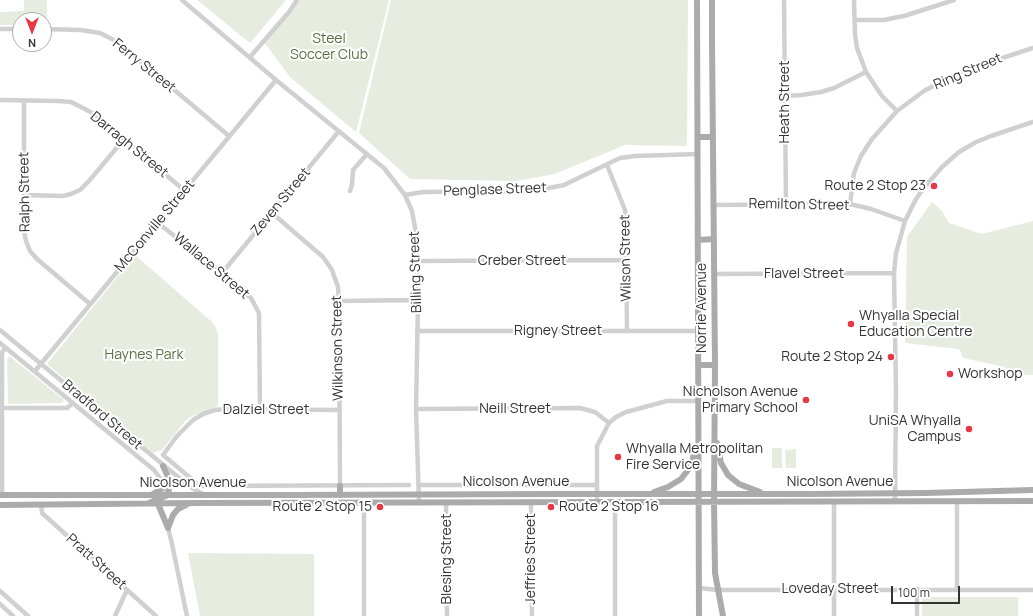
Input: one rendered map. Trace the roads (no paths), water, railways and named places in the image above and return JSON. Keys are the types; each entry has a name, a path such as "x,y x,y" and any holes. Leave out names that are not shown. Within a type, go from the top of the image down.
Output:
{"main road":[{"name":"Norrie Avenue","path":"697,0 699,616"},
{"name":"Norrie Avenue","path":"712,0 715,573 723,616"},
{"path":"698,137 713,137"},
{"path":"698,240 714,239"},
{"path":"698,365 715,365"},
{"path":"714,429 721,463 728,475 739,484 770,494"},
{"path":"644,494 660,491 681,479 691,466 698,431"},
{"path":"163,466 170,481 168,495"},
{"path":"151,495 161,489 163,485"},
{"path":"340,486 340,495"},
{"name":"Nicolson Avenue","path":"1,495 291,496 809,494 1033,490"},
{"path":"87,495 87,504"},
{"path":"168,495 175,500 198,503"},
{"path":"148,504 168,495"},
{"path":"291,496 291,503"},
{"name":"Nicolson Avenue","path":"0,505 189,503 364,504 1033,501"},
{"path":"168,528 173,515 178,509 189,503"},
{"path":"158,504 168,528"}],"street":[{"name":"Billing Street","path":"182,0 276,80 384,168 405,195 415,221 417,238 418,300 416,409 419,503"},
{"path":"250,57 289,12 297,0"},
{"name":"Heath Street","path":"784,0 786,204"},
{"path":"854,0 857,48 866,72 882,96 897,111"},
{"path":"855,20 889,19 904,16 954,0"},
{"path":"0,29 12,29"},
{"name":"Ferry Street","path":"52,29 81,30 100,33 112,39 230,136"},
{"name":"Ring Street","path":"850,204 854,173 861,156 872,138 897,111 924,91 950,76 1033,48"},
{"path":"786,96 821,92 834,88 866,72"},
{"name":"McConville Street","path":"35,371 276,80"},
{"name":"Darragh Street","path":"0,100 71,102 94,114 185,191"},
{"name":"Ralph Street","path":"24,101 23,226 26,241 30,251 37,258 90,304"},
{"path":"895,502 896,390 894,274 896,253 905,221 923,189 942,167 959,152 976,142 1033,122"},
{"name":"Zeven Street","path":"222,273 339,131"},
{"path":"24,195 63,196 80,190 124,139"},
{"path":"350,191 353,170 367,154"},
{"name":"Penglase Street","path":"405,195 423,192 533,191 564,185 620,158 635,156 698,154"},
{"name":"Wilson Street","path":"607,164 625,210 627,331"},
{"name":"Remilton Street","path":"713,205 850,204 871,209 905,221"},
{"name":"Wilkinson Street","path":"272,213 323,257 332,270 338,286 340,486"},
{"name":"Wallace Street","path":"158,223 222,273 251,298 259,313 260,410"},
{"name":"Creber Street","path":"418,261 626,260"},
{"name":"Flavel Street","path":"714,274 894,274"},
{"path":"339,301 418,300"},
{"name":"Bradford Street","path":"0,330 188,486 208,495"},
{"name":"Rigney Street","path":"417,331 698,331"},
{"name":"Bradford Street","path":"0,343 154,470 160,478 168,495"},
{"path":"1,495 2,352 6,348"},
{"path":"597,503 597,446 609,423 616,417 626,412 667,401 698,401"},
{"path":"1,408 67,408 74,403"},
{"name":"Neill Street","path":"416,409 580,408 595,412 609,423"},
{"name":"Dalziel Street","path":"163,456 178,436 193,420 203,414 216,410 339,410"},
{"path":"152,457 163,456 163,466"},
{"name":"Nicolson Avenue","path":"163,456 200,486 409,485"},
{"name":"Nicolson Avenue","path":"419,486 597,485"},
{"path":"834,502 834,616"},
{"path":"957,502 957,589"},
{"name":"Blesing Street","path":"446,503 447,616"},
{"name":"Jeffries Street","path":"531,503 532,616"},
{"path":"615,503 615,616"},
{"path":"364,504 364,616"},
{"name":"Pratt Street","path":"41,505 42,513 156,616"},
{"path":"168,528 187,616"},
{"name":"Loveday Street","path":"699,588 718,590 1033,590"},
{"path":"917,589 917,616"},
{"path":"115,616 127,590"},
{"path":"0,591 28,616"},
{"path":"0,604 13,616"}],"place":[{"name":"Route 2 Stop 23","path":"934,186"},
{"name":"Whyalla Special Education Centre","path":"851,324"},
{"name":"Route 2 Stop 24","path":"891,357"},
{"name":"Workshop","path":"950,374"},
{"name":"Nicholson Avenue Primary School","path":"806,400"},
{"name":"UniSA Whyalla Campus","path":"969,429"},
{"name":"Whyalla Metropolitan Fire Service","path":"618,457"},
{"name":"Route 2 Stop 15","path":"380,507"},
{"name":"Route 2 Stop 16","path":"551,507"}],"park label":[{"name":"Steel Soccer Club","path":"329,48"},
{"name":"Haynes Park","path":"144,355"}]}
